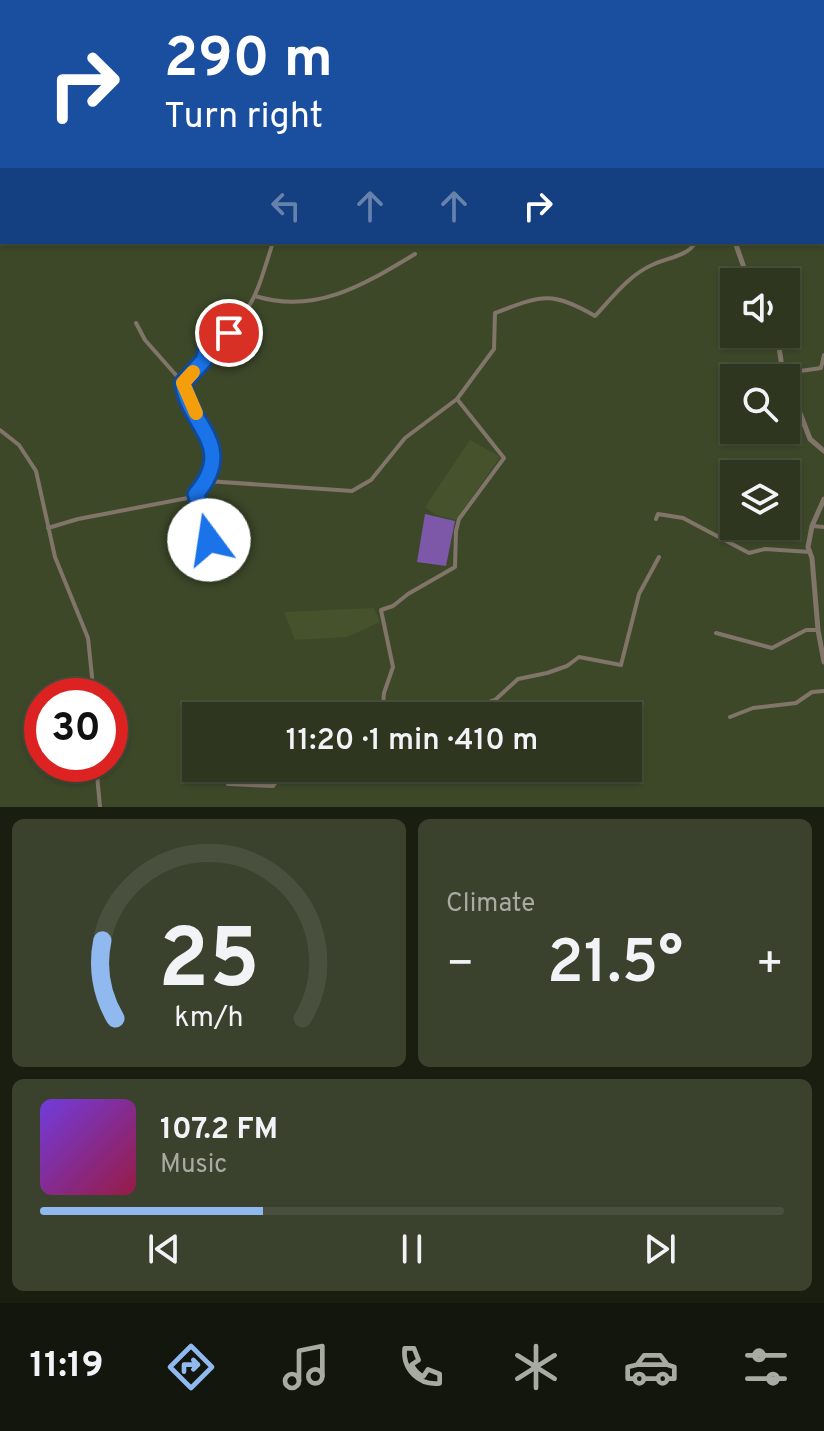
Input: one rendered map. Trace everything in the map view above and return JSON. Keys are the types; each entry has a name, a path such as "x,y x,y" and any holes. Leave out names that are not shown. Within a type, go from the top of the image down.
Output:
{"street":[{"path":"183,383 204,360 206,350 236,327 255,296 272,244"},
{"path":"207,481 352,491 371,480 405,438 457,399 494,349 495,313 539,297 549,297 571,302 595,316 648,266 690,251 695,244"},
{"path":"736,244 744,268"},
{"path":"255,296 276,303 301,302 340,294 362,286 415,254"},
{"path":"48,528 78,519 193,497 207,481 213,465 201,420 183,383 145,340 136,323"},
{"path":"800,371 821,368 824,355"},
{"path":"383,702 393,667 381,610 393,606 455,567 459,519 504,458 457,399"},
{"path":"800,412 810,439 824,451"},
{"path":"0,430 19,445 35,466 55,557 88,638 92,678"},
{"path":"196,494 209,540 223,558"},
{"path":"824,499 808,542 824,662"},
{"path":"656,519 658,514 683,518 749,553 765,549 810,552"},
{"path":"812,526 824,527"},
{"path":"489,702 518,679 567,666 579,657 621,665 639,594 659,557"},
{"path":"716,633 772,648 806,630 818,630"},
{"path":"730,717 753,708 796,703 812,692 824,691"},
{"path":"98,782 100,807"},
{"path":"228,784 273,786 276,782"}],"shaded area":[{"path":"470,440 500,457 456,520 436,515 425,507"},
{"path":"425,514 455,521 446,566 417,562"},
{"path":"374,608 380,622 347,637 295,640 284,612"}],"slow traffic":[{"path":"193,372 183,383 196,413"}],"route":[{"path":"209,540 196,494 207,481 213,465 211,451 201,420 188,400 183,383 204,360 206,350 229,333"}]}
